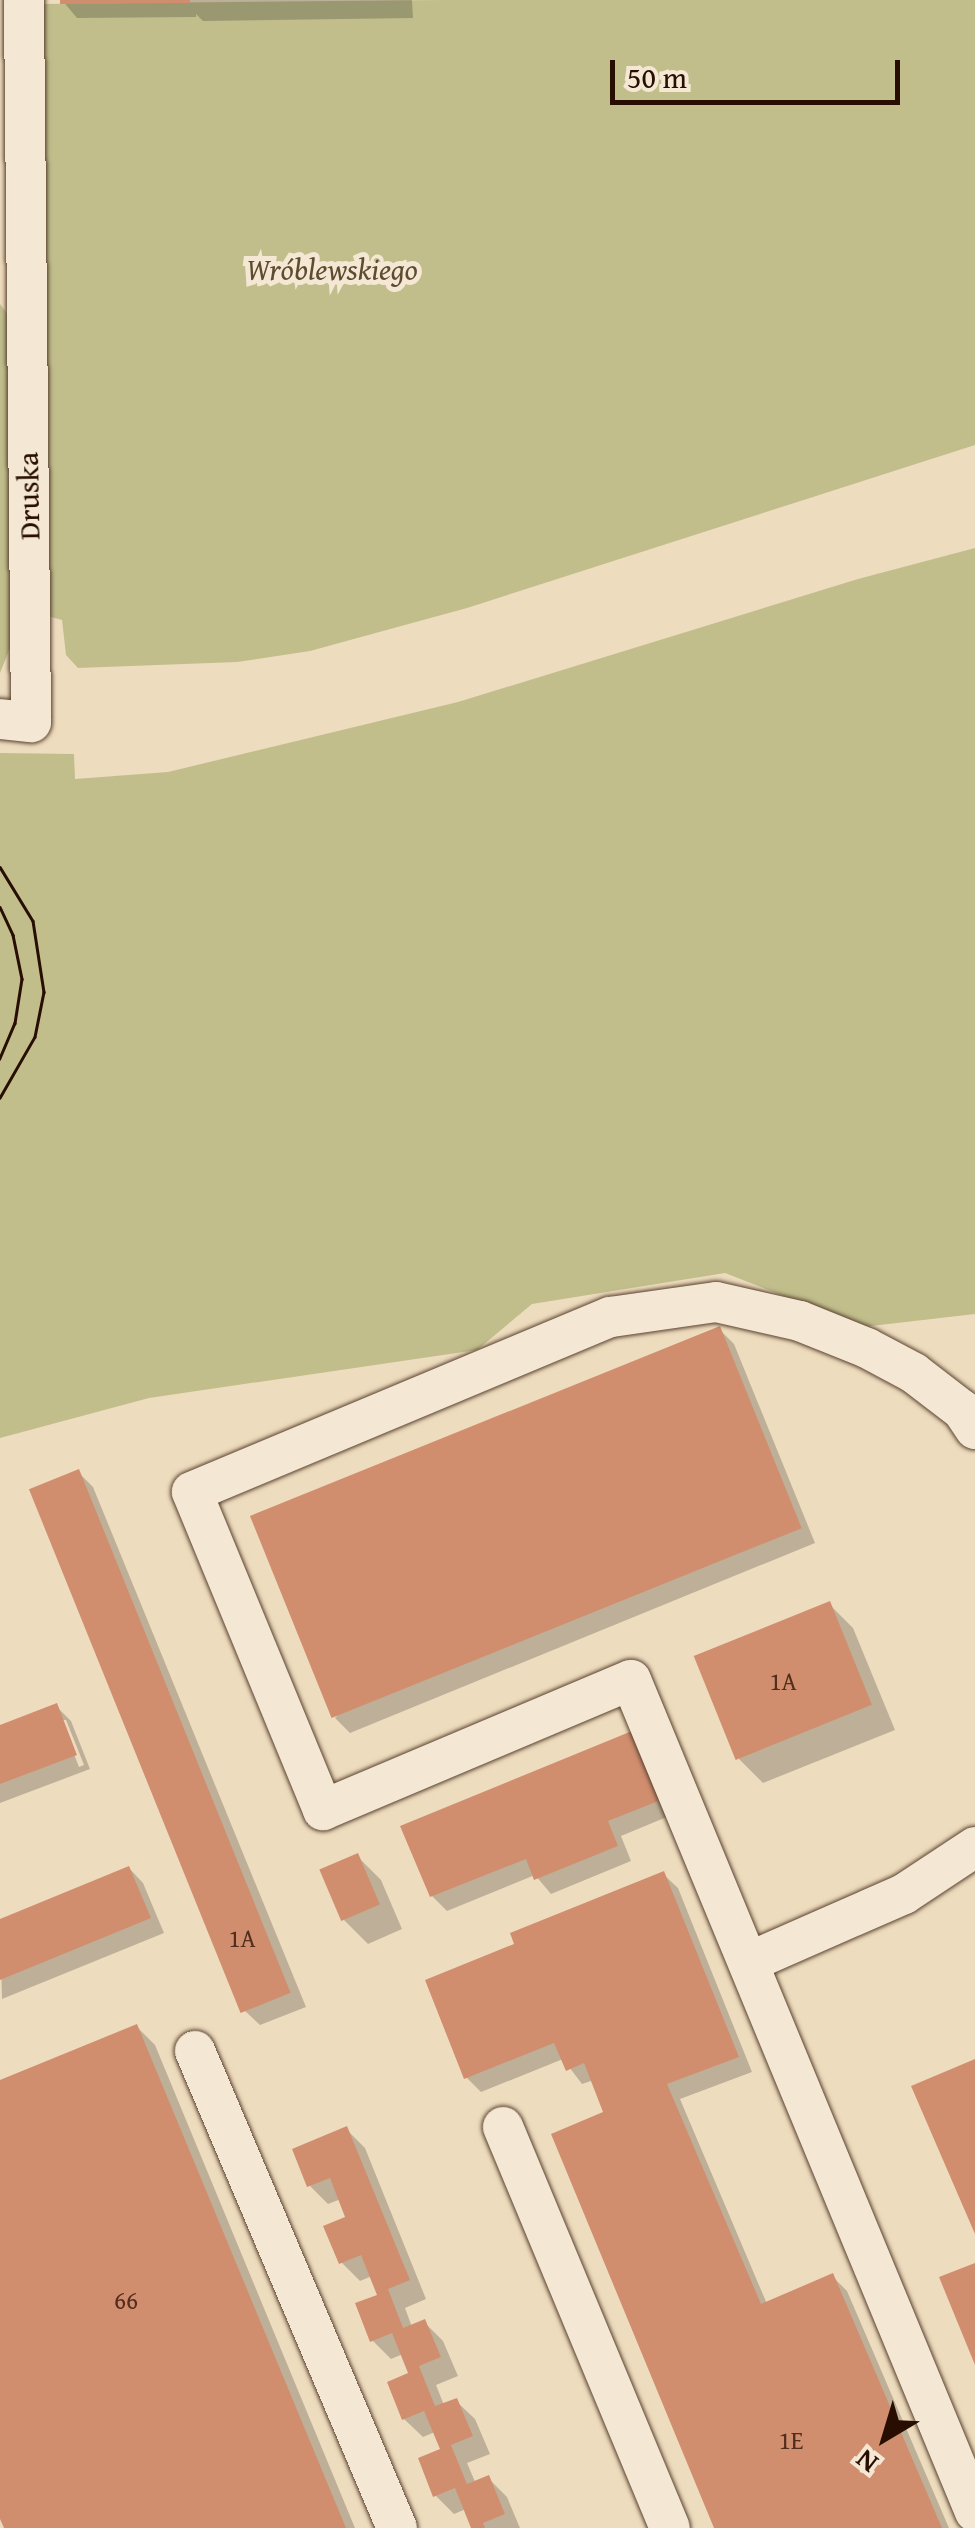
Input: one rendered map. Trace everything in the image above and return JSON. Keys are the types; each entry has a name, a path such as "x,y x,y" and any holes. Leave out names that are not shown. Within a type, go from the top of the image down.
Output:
{"street":[{"name":"Druska","path":"16,720 13,270 24,0"},
{"path":"975,1429 962,1410 914,1373 867,1348 800,1320 716,1302 610,1317 192,1492 323,1810 631,1680 975,2512"},
{"path":"749,1962 904,1894 975,1846"},
{"path":"194,2050 396,2528"},
{"path":"504,2128 670,2528"}],"green space":[{"name":"Wróblewskiego","path":"975,0 975,445 467,608 310,651 237,662 78,668 66,655 62,620 44,615 39,4"},
{"path":"0,304 8,315 12,643 0,673"},
{"path":"975,548 975,1314 862,1327 725,1273 532,1304 477,1350 149,1398 0,1438 0,753 74,754 75,779 168,772 458,702 858,579"}],"building":[{"path":"60,0 190,0 190,3 60,4"},
{"path":"720,1326 802,1528 332,1718 250,1516"},
{"path":"79,1469 291,1993 241,2013 29,1489"},
{"path":"830,1601 872,1705 736,1760 694,1656"},
{"path":"57,1703 77,1755 0,1784 0,1725"},
{"path":"632,1731 661,1800 608,1821 618,1846 534,1880 526,1859 430,1897 400,1826"},
{"path":"358,1853 380,1905 341,1921 319,1869"},
{"path":"129,1866 151,1918 0,1980 0,1919"},
{"path":"664,1871 739,2057 667,2084 761,2304 833,2273 942,2528 714,2528 551,2134 603,2112 584,2063 566,2071 554,2043 464,2079 425,1980 514,1944 510,1933"},
{"path":"137,2024 346,2528 4,2528 0,2519 0,2080"},
{"path":"975,2059 975,2234 911,2086"},
{"path":"347,2126 410,2280 388,2289 403,2328 425,2319 441,2357 419,2366 435,2406 457,2398 473,2436 451,2445 467,2484 489,2475 505,2514 483,2523 485,2528 471,2528 455,2488 433,2497 418,2458 440,2449 424,2411 402,2420 387,2382 408,2373 392,2333 370,2342 355,2303 377,2295 361,2255 339,2264 323,2226 345,2217 330,2178 307,2187 292,2149"},
{"path":"975,2263 975,2365 939,2277"}],"tram line":[{"path":"0,867 33,921 44,992 35,1037 0,1098"},
{"path":"0,907 13,935 22,979 15,1023 0,1059"}]}
